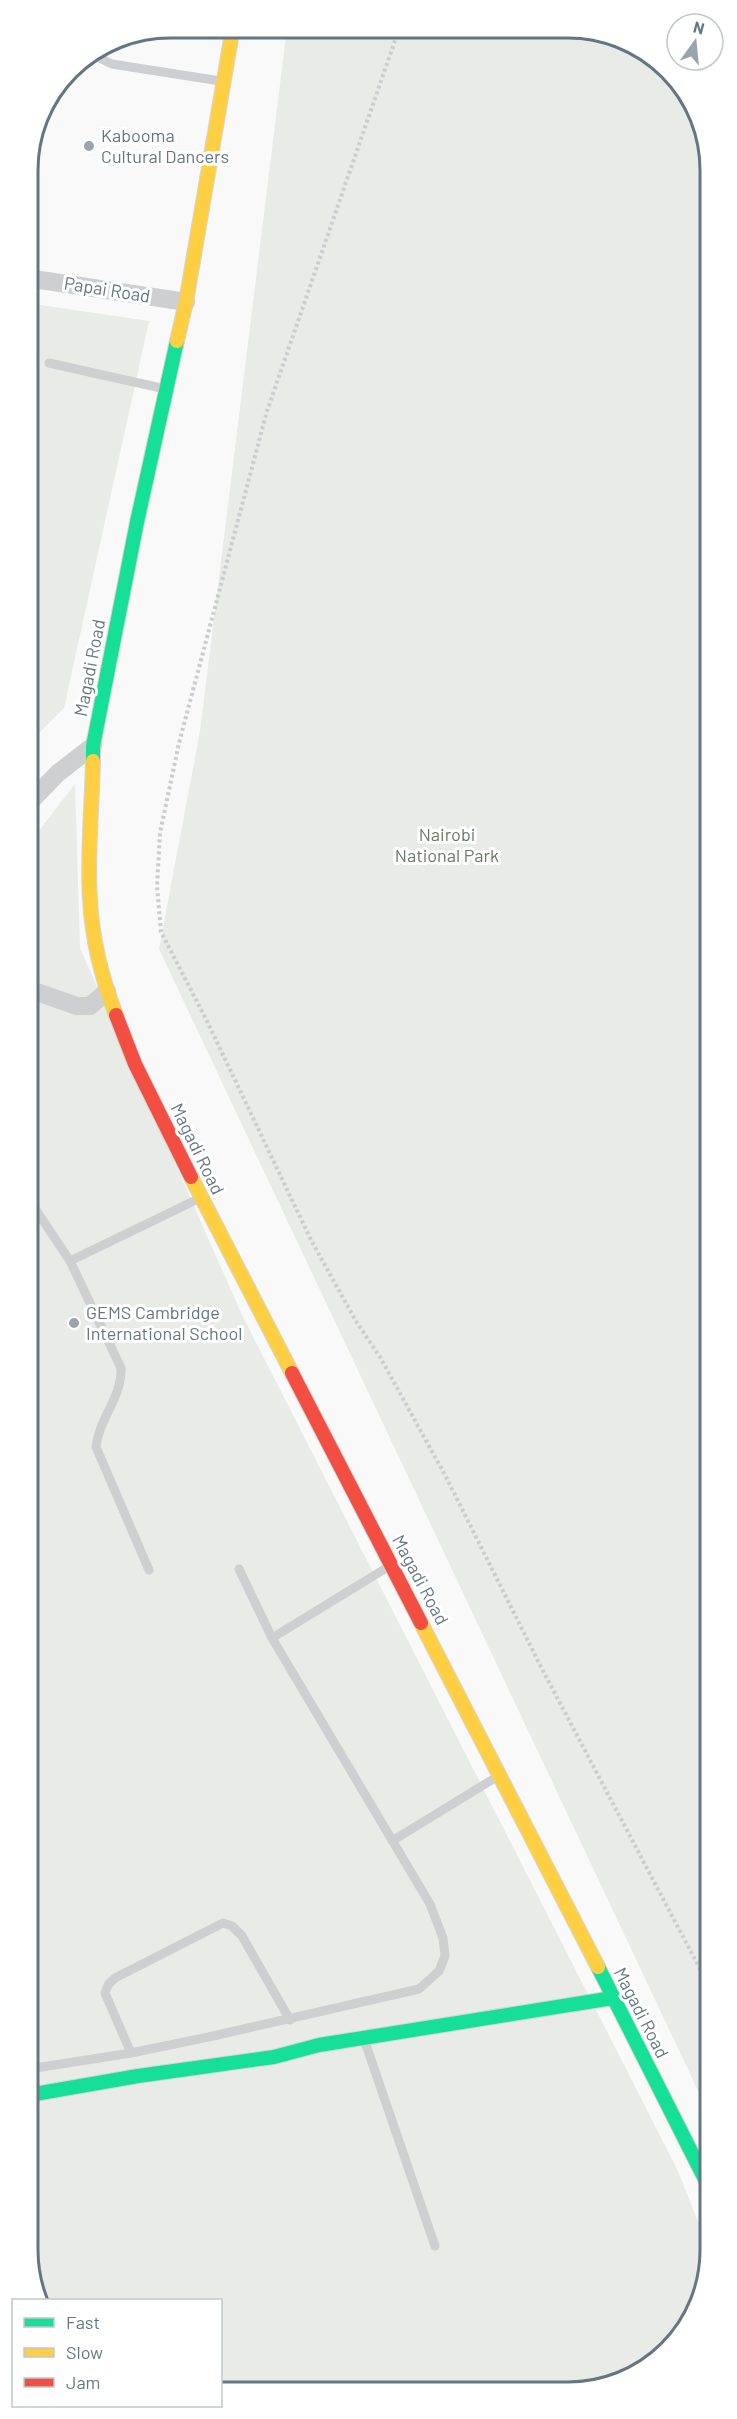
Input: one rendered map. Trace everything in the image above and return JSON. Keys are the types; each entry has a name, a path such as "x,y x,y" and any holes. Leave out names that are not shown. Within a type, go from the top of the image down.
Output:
{"main road":[{"name":"Magadi Road","path":"231,38 206,196 186,302 137,522 93,746 90,899 96,942 107,991 135,1064 201,1198 501,1774 699,2167"},
{"path":"38,2094 138,2076 274,2057 319,2045 613,1998"}],"street":[{"name":"Papai Road","path":"38,280 186,302"},
{"path":"38,794 58,773 93,746"},
{"path":"38,993 76,1006 90,1006 107,991"}],"lane":[{"path":"99,58 112,64 223,82"},
{"path":"50,363 167,389"},
{"path":"69,1260 201,1198"},
{"path":"38,1213 69,1260 120,1368 121,1380 116,1398 98,1431 96,1447 149,1570"},
{"path":"272,1638 391,1564"},
{"path":"38,2068 130,2053 290,2020 418,1989 439,1971 445,1956 443,1938 430,1904 272,1638 239,1569"},
{"path":"392,1841 501,1774"},
{"path":"130,2053 105,1993 111,1980 223,1923 232,1926 242,1936 290,2020"},
{"path":"364,2038 435,2246"}],"path":[{"path":"396,38 267,411 179,743 160,833 158,886 161,932 207,1019 310,1240 357,1323 380,1357 445,1475 541,1667 699,1967"}],"green space":[{"name":"Nairobi National Park","path":"286,38 576,38 593,40 626,51 661,76 682,104 695,136 700,170 699,2093 159,949 200,731"},
{"path":"38,305 149,321 64,708 38,734"},
{"path":"75,784 80,948 242,1315 678,2171 699,2224 697,2275 682,2315 672,2330 654,2349 626,2368 593,2379 567,2382 222,2382 222,2299 48,2299 40,2275 38,2249 38,832"}],"traffic: fast":[{"path":"93,761 93,746 137,522 177,341"},
{"path":"598,1967 699,2167"},
{"path":"38,2093 138,2076 274,2057 319,2045 613,1998"}],"traffic: slow":[{"path":"177,341 186,302 231,38"},
{"path":"93,761 89,865 91,914 98,958 116,1015"},
{"path":"191,1177 292,1373"},
{"path":"421,1623 598,1967"}],"traffic: jam":[{"path":"116,1015 135,1064 191,1177"},
{"path":"292,1373 421,1623"}],"place":[{"name":"Kabooma Cultural Dancers","path":"89,146"},
{"name":"GEMS Cambridge International School","path":"74,1323"}]}
